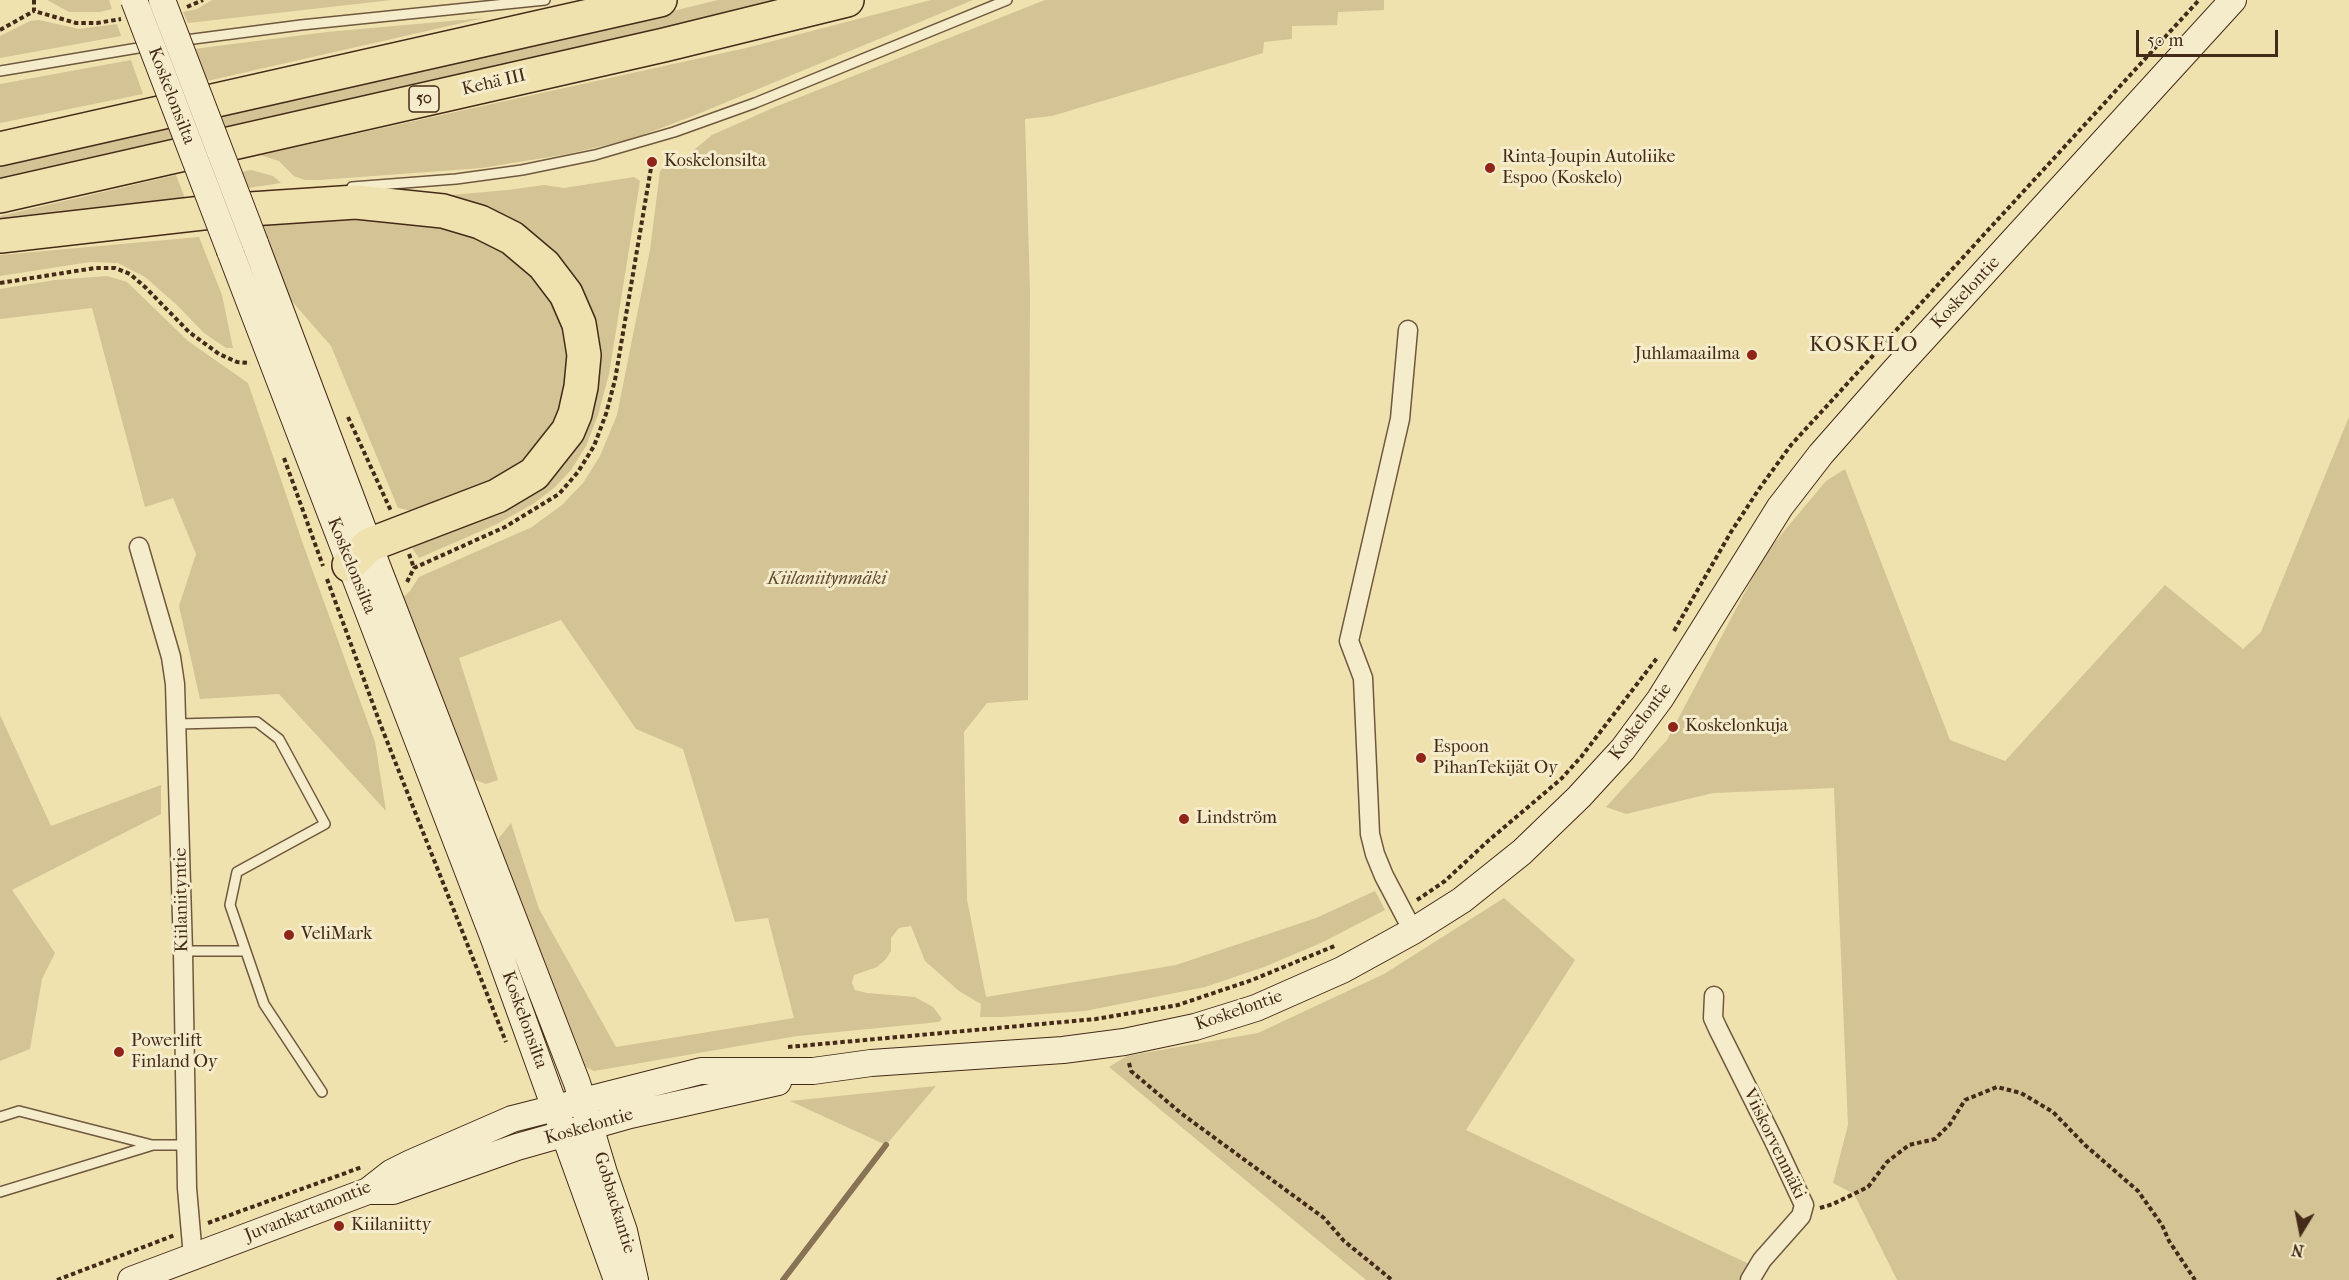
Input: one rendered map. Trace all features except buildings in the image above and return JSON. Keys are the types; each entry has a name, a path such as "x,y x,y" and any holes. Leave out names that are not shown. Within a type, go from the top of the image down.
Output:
{"highway":[{"path":"0,150 660,0"},
{"name":"Kehä III","path":"0,196 664,45 848,0"},
{"path":"0,236 220,211 356,202 443,211 480,222 512,238 544,265 566,294 579,324 584,355 581,387 575,414 568,431 534,474 497,496 402,534 359,555"}],"main road":[{"name":"Koskelontie","path":"582,1101 701,1071 813,1071 871,1064 1063,1050 1124,1042 1195,1027 1256,1008 1342,970 1407,920 1462,900 1522,852 1580,797 1623,749 1660,699 1780,507 1821,454 1887,378 2233,0"},
{"name":"Koskelonsilta","path":"173,4 359,555 366,603 482,906 564,1134"},
{"name":"Koskelonsilta","path":"132,9 230,251 359,555 481,832 590,1126"},
{"name":"Koskelontie","path":"366,1179 393,1191 517,1147 590,1126 783,1081 813,1071"},
{"name":"Juvankartanontie","path":"131,1280 193,1257 366,1179 391,1173 512,1119 582,1101"},
{"name":"Gobbackantie","path":"590,1126 624,1231 635,1280"},
{"name":"Gobbackantie","path":"564,1134 617,1280"}],"street":[{"path":"1407,920 1378,861 1370,834 1362,678 1349,641 1400,419 1408,330"},
{"name":"Kiilaniityntie","path":"139,547 171,657 177,724 187,1188 193,1257"},
{"name":"Viiskorvenmäki","path":"1714,996 1713,1018 1804,1205 1802,1213 1762,1260 1750,1280"}],"lane":[{"path":"170,43 301,25 546,0"},
{"path":"343,188 456,179 522,170 596,156 674,132 755,103 1007,0"},
{"path":"0,71 159,45"},
{"path":"220,211 287,196"},
{"path":"177,724 257,722 279,739 325,824 237,872 230,905 264,1004 322,1092"},
{"path":"183,951 245,951"},
{"path":"0,1117 19,1112 153,1145 186,1146"},
{"path":"0,1192 153,1145"}],"path":[{"path":"34,0 34,11"},
{"path":"173,4 203,0"},
{"path":"1669,640 1731,532 1791,445 2199,0"},
{"path":"0,30 34,11 76,23 97,23 132,9"},
{"path":"0,283 95,268 115,268 130,274 189,332 219,354 237,362 250,363"},
{"path":"246,352 254,374"},
{"path":"348,417 402,534 414,567"},
{"name":"Koskelonsilta","path":"281,450 381,726 507,1045"},
{"path":"1407,920 1488,841 1561,779 1632,694 1663,650"},
{"path":"786,1047 1096,1019 1178,1005 1252,980 1345,941"},
{"path":"1124,1042 1131,1071 1182,1114 1324,1218 1344,1241 1392,1280"},
{"path":"1802,1213 1833,1204 1868,1187 1887,1162 1909,1145 1935,1139 1950,1124 1965,1100 1997,1087 2021,1093 2053,1112 2085,1145 2138,1191 2162,1225 2169,1241 2195,1280"},
{"path":"57,1280 191,1228 366,1179"}],"green space":[{"path":"47,0 109,0 112,9 100,12 69,12"},
{"path":"212,0 392,0 188,23 183,12 197,9"},
{"path":"718,0 792,0 0,180 0,163 579,34"},
{"path":"931,0 973,0 693,116 632,139 568,154 482,168 319,180 305,180 294,176 279,161 260,155 746,48"},
{"name":"Kiilaniitynmäki","path":"1045,0 1384,0 1384,10 1338,12 1337,25 1292,26 1292,39 1264,42 1263,53 1052,116 1025,119 1030,293 1028,700 987,703 964,732 967,899 986,997 1176,965 1316,918 1375,891 1385,910 1323,942 1264,967 1205,987 1085,1011 1002,1017 980,1017 981,1004 959,991 925,961 911,926 899,928 891,938 891,951 886,959 877,967 854,975 852,983 855,990 867,993 915,997 933,1007 942,1019 939,1022 797,1036 594,1071 586,1067 579,1057 497,849 499,838 511,823 539,909 616,1047 794,1018 768,918 735,922 683,749 636,729 561,620 459,658 498,780 486,784 470,778 401,599 410,591 419,577 532,527 562,505 583,483 600,456 617,415 650,250 660,171 664,167 684,158 712,135 775,107"},
{"path":"484,18 207,81 194,49 327,32"},
{"path":"39,20 79,29 117,24 121,36 0,58 0,36 30,21"},
{"path":"131,60 143,94 0,123 0,84"},
{"path":"251,170 273,176 281,183 248,188 241,172"},
{"path":"176,175 185,198 0,226 0,216"},
{"path":"634,177 640,181 609,374 598,415 586,446 571,470 554,488 533,504 497,524 419,558 412,548 500,509 542,481 588,314 439,196 544,185 564,188"},
{"path":"395,218 464,232 519,260 553,298 570,344 567,399 540,449 510,472 413,511 398,508 331,346 289,298 261,222 295,219"},
{"path":"199,237 222,295 233,348 226,348 204,333 145,277 118,263 90,262 0,276 0,255"},
{"path":"107,276 127,282 188,341 248,383 304,547 375,742 386,811 279,694 200,699 179,606 196,554 173,498 145,507 92,308 0,319 0,289 55,280"},
{"path":"2349,417 2349,1280 1897,1280 1854,1194 1833,1183 1848,1125 1834,788 1713,793 1626,814 1606,807 1667,740 1765,554 1826,481 1845,469 1950,740 2005,761 2165,585 2243,649 2261,632"},
{"path":"0,715 51,826 161,785 161,814 12,890 55,953 42,979 30,1049 0,1061"},
{"path":"1504,898 1575,960 1466,1130 1749,1264 1739,1280 1366,1280 1109,1067 1127,1056 1258,1033 1384,974"},
{"path":"936,1086 886,1145 790,1101"}],"waterway":[{"path":"783,1280 886,1145"}],"place":[{"name":"Koskelonsilta","path":"652,162"},
{"name":"Rinta-Joupin Autoliike Espoo (Koskelo)","path":"1490,168"},
{"name":"Juhlamaailma","path":"1752,355"},
{"name":"Koskelonkuja","path":"1673,727"},
{"name":"Espoon PihanTekijät Oy","path":"1421,758"},
{"name":"Lindström","path":"1184,819"},
{"name":"VeliMark","path":"289,935"},
{"name":"Powerlift Finland Oy","path":"119,1052"},
{"name":"Kiilaniitty","path":"339,1226"}],"district":[{"name":"KOSKELO","path":"1864,346"}]}
